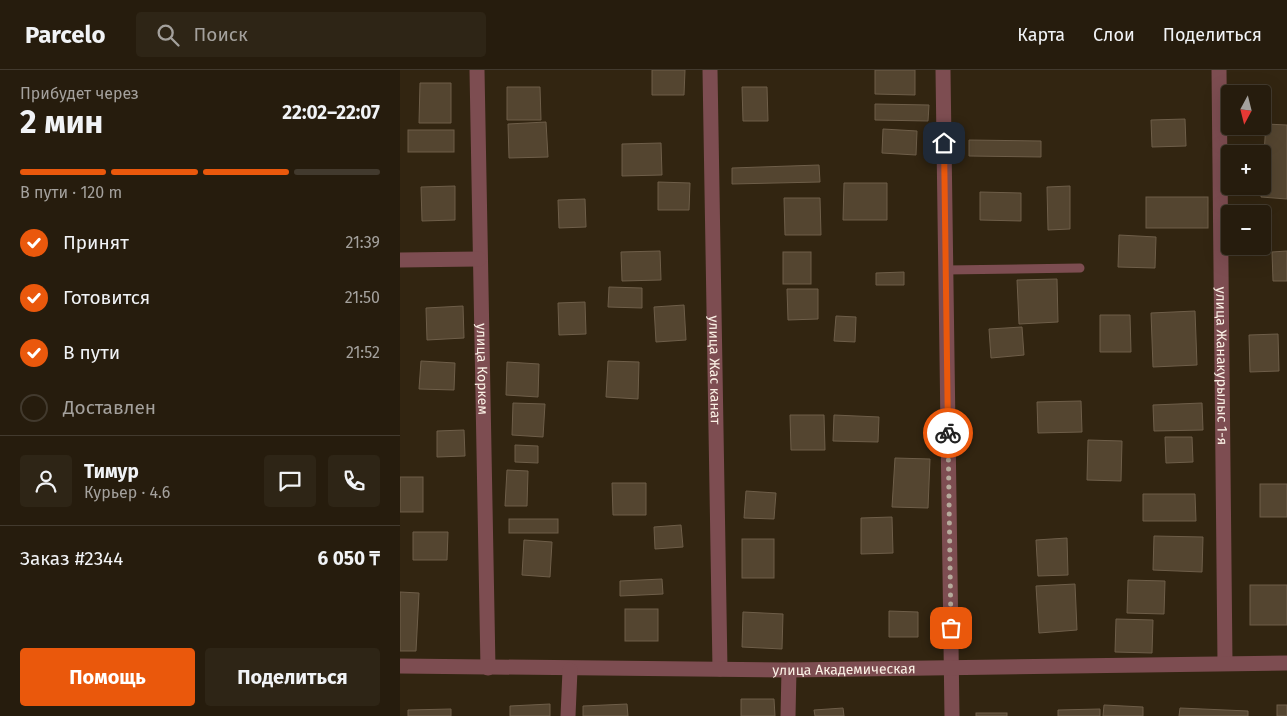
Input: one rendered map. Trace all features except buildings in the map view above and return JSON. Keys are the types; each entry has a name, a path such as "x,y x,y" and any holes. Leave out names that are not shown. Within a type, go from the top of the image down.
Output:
{"street":[{"name":"улица Коркем","path":"477,70 488,668"},
{"name":"улица Жас канат","path":"710,70 720,669"},
{"path":"943,70 952,716"},
{"name":"улица Жанакурылыс 1-я","path":"1220,70 1225,663"},
{"path":"400,260 479,260"},
{"name":"улица Академическая","path":"400,666 570,670 789,670 1287,663"},
{"path":"568,716 570,670"},
{"path":"788,716 789,670"}],"lane":[{"path":"946,270 1080,268"}],"way so far":[{"path":"948,433 951,628"}],"route":[{"path":"944,143 948,433"}]}
